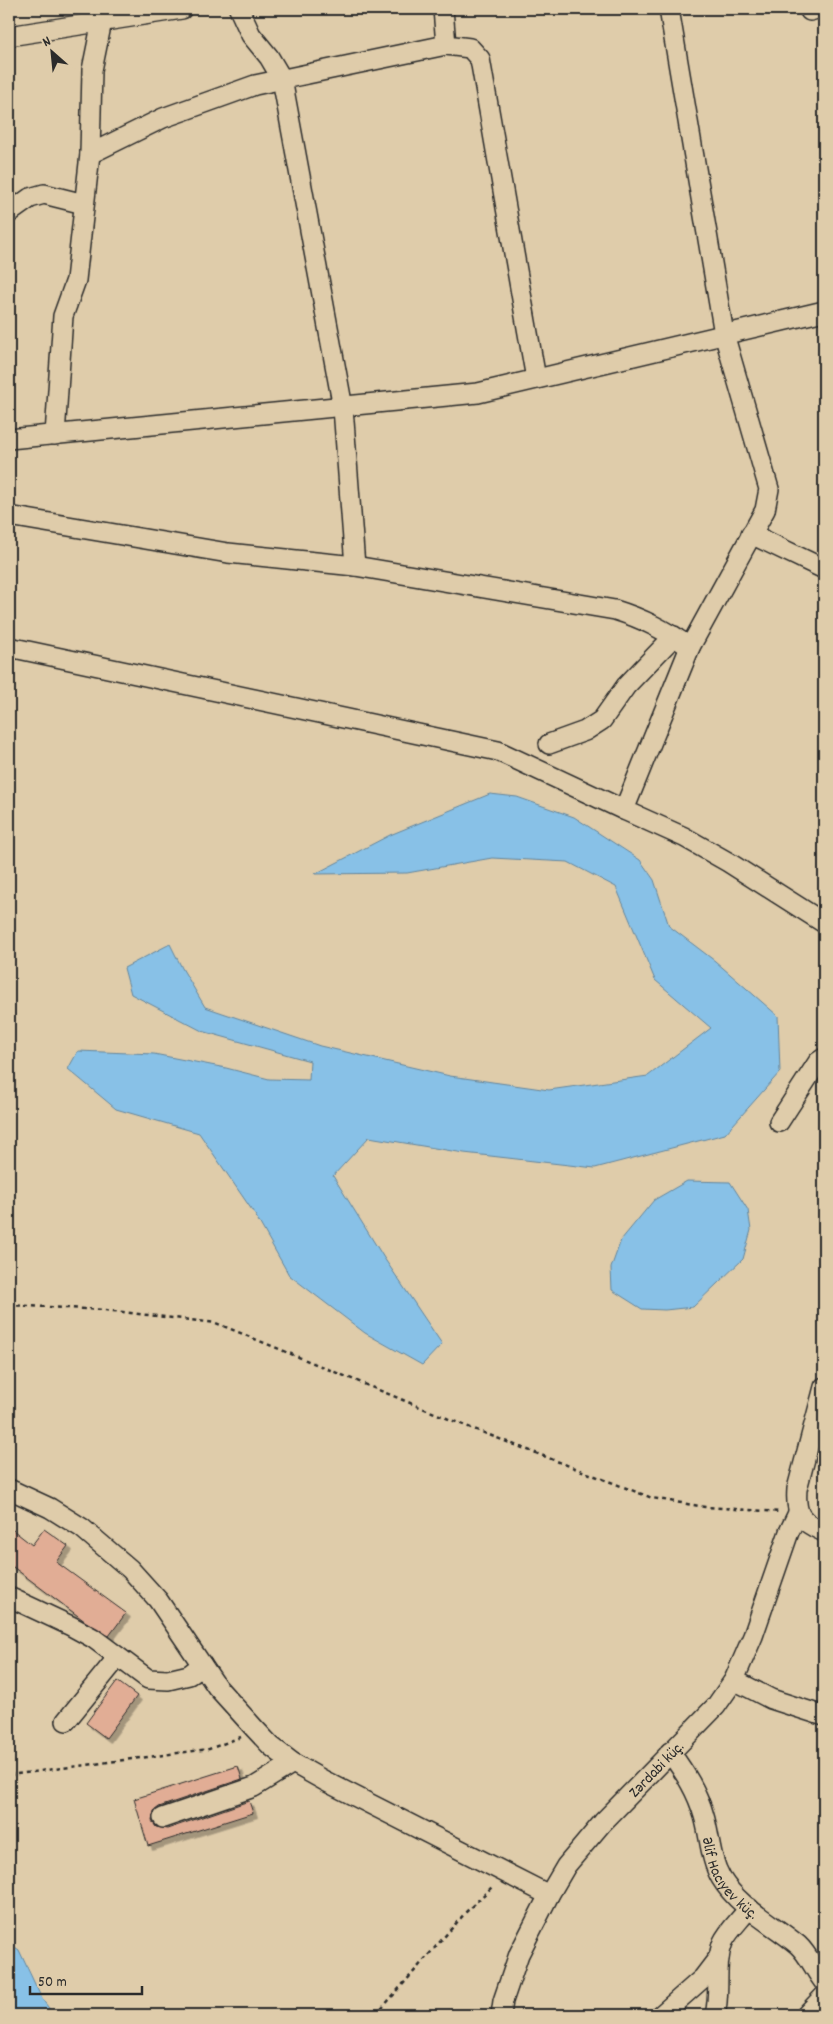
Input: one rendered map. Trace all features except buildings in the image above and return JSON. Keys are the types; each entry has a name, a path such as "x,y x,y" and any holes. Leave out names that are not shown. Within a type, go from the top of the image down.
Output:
{"street":[{"path":"9,36 182,9"},
{"path":"239,9 251,35 269,57 282,79 343,408 355,566"},
{"path":"443,9 446,45"},
{"path":"624,810 690,647 765,510 769,489 724,334 669,9"},
{"path":"55,435 63,316 76,280 90,154 92,70 102,21"},
{"path":"90,154 163,118 255,84 446,45 470,48 480,59 536,380"},
{"path":"9,212 30,198 44,194 84,204"},
{"path":"9,439 343,408 478,393 824,311"},
{"path":"9,516 228,553 355,566 615,610 639,617 690,647"},
{"path":"752,534 824,569"},
{"path":"549,744 585,731 602,720 626,686 674,636"},
{"path":"9,647 498,751 684,837 824,922"},
{"path":"779,1122 818,1062 824,1058"},
{"path":"824,1387 797,1489 796,1503 798,1513 807,1523 824,1532"},
{"path":"9,1489 50,1508 82,1528 130,1569 158,1600 217,1687 271,1746 293,1763 549,1895"},
{"name":"Zərdabi küç.","path":"501,2015 503,2000 520,1954 549,1895 566,1866 603,1822 716,1706 734,1680 753,1636 789,1532 798,1513"},
{"path":"9,1597 93,1638 148,1678 168,1680 189,1675 202,1666"},
{"path":"66,1721 118,1657"},
{"path":"734,1680 771,1699 824,1716"},
{"name":"Əlif Hacıyev küç.","path":"670,1752 697,1792 713,1858 721,1877 734,1895 799,1946 824,1982"},
{"path":"163,1818 254,1788 293,1763"},
{"path":"715,2015 718,2003 719,1957 724,1941 749,1908"},
{"path":"661,2015 703,1978 719,1957"},
{"path":"806,2015 824,1996"}],"path":[{"path":"9,1305 105,1310 216,1323 466,1426 652,1498 705,1507 798,1513"},
{"path":"9,1775 208,1749 236,1740 256,1729"},
{"path":"376,2015 466,1912 507,1873"}],"water":[{"path":"490,794 517,797 574,817 640,860 654,880 669,926 715,961 778,1016 780,1072 725,1134 595,1168 464,1153 369,1137 333,1176 384,1258 442,1344 422,1365 365,1333 289,1275 254,1213 199,1133 116,1109 68,1069 78,1051 154,1054 226,1068 269,1079 309,1080 310,1061 202,1031 131,994 124,968 170,944 205,1007 320,1046 450,1076 549,1090 648,1076 711,1028 655,980 616,887 568,862 492,858 407,873 315,874 390,835"},
{"path":"687,1181 730,1182 748,1210 751,1230 743,1259 693,1307 665,1310 642,1309 612,1290 611,1268 621,1240 654,1200"},
{"path":"9,1943 19,1950 42,1999 54,2015 9,2015"}]}
